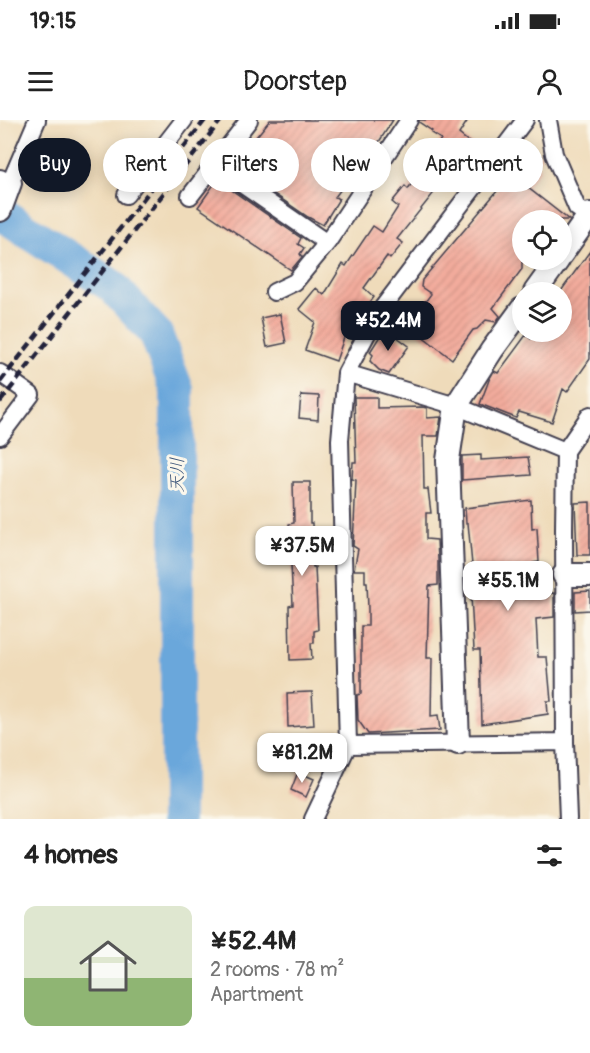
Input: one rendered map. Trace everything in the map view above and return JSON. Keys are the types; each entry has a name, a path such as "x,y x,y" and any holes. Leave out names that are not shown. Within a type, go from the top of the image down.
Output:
{"street":[{"path":"4,191 37,120"},
{"path":"126,195 184,120"},
{"path":"235,138 249,120"},
{"path":"274,292 295,282 327,243 409,120"},
{"path":"313,819 348,745 340,440 346,373 376,315 525,120"},
{"path":"548,120 554,154 578,208 590,216 572,240"},
{"path":"190,196 200,183"},
{"path":"253,192 327,243"},
{"path":"458,743 448,460 456,406 512,323"},
{"path":"0,373 31,395 0,436"},
{"path":"346,373 456,406 565,451"},
{"path":"568,819 565,742 565,451 590,415"},
{"path":"564,575 590,575"},
{"path":"348,745 565,742"}],"building":[{"path":"270,120 393,120 381,138 311,138 311,192 339,192 335,197 339,199 323,225 271,192 299,192 299,138 255,138"},
{"path":"419,120 468,120 459,134 464,138 439,138"},
{"path":"403,188 403,192 434,192 397,239 403,243 390,259 387,256 364,288 374,297 363,312 365,314 351,330 348,326 336,361 305,350 315,322 299,309 316,288 324,295 343,264 346,266 373,226 382,232 398,207 392,202"},
{"path":"209,192 234,192 301,238 298,244 304,248 300,254 302,257 291,270 198,207"},
{"path":"496,192 533,192 556,210 512,210 512,270 521,270 493,308 500,316 496,322 486,320 473,330 452,359 408,325 431,294 421,287 422,280"},
{"path":"590,251 590,359 567,392 563,389 552,422 519,412 516,418 480,404 494,371 498,373 521,342 572,342 572,282 568,282"},
{"path":"280,314 286,343 267,347 261,318"},
{"path":"385,328 409,346 389,374 379,370 370,361 373,355 370,352"},
{"path":"301,395 319,396 318,420 299,418"},
{"path":"354,397 377,397 377,408 427,408 427,418 441,417 438,436 423,436 424,489 428,489 431,513 426,513 426,539 437,540 438,560 438,585 429,586 427,658 432,658 431,716 438,715 440,730 368,734 358,720 357,695 361,694 361,626 368,626 368,609 365,570 354,570 358,549 353,546 356,480 352,479 353,462 356,462"},
{"path":"481,455 481,460 528,457 531,475 462,480 462,456"},
{"path":"293,482 310,482 310,523 312,523 318,630 314,631 314,643 311,643 312,659 290,660 289,606 293,605 289,524 294,523"},
{"path":"531,500 532,529 537,528 539,562 533,563 535,594 554,593 554,617 536,619 538,657 547,657 551,701 547,701 548,714 482,724 480,650 474,650 471,596 475,596 465,508"},
{"path":"590,502 590,555 577,555 575,503"},
{"path":"590,591 590,610 575,611 575,592"},
{"path":"312,692 314,725 288,727 287,693"},
{"path":"298,772 314,779 306,797 291,790"}],"waterway":[{"name":"天川","path":"0,213 112,286 156,334 177,390 177,819"}],"railway":[{"path":"0,382 205,120"},
{"path":"0,402 221,120"}]}
